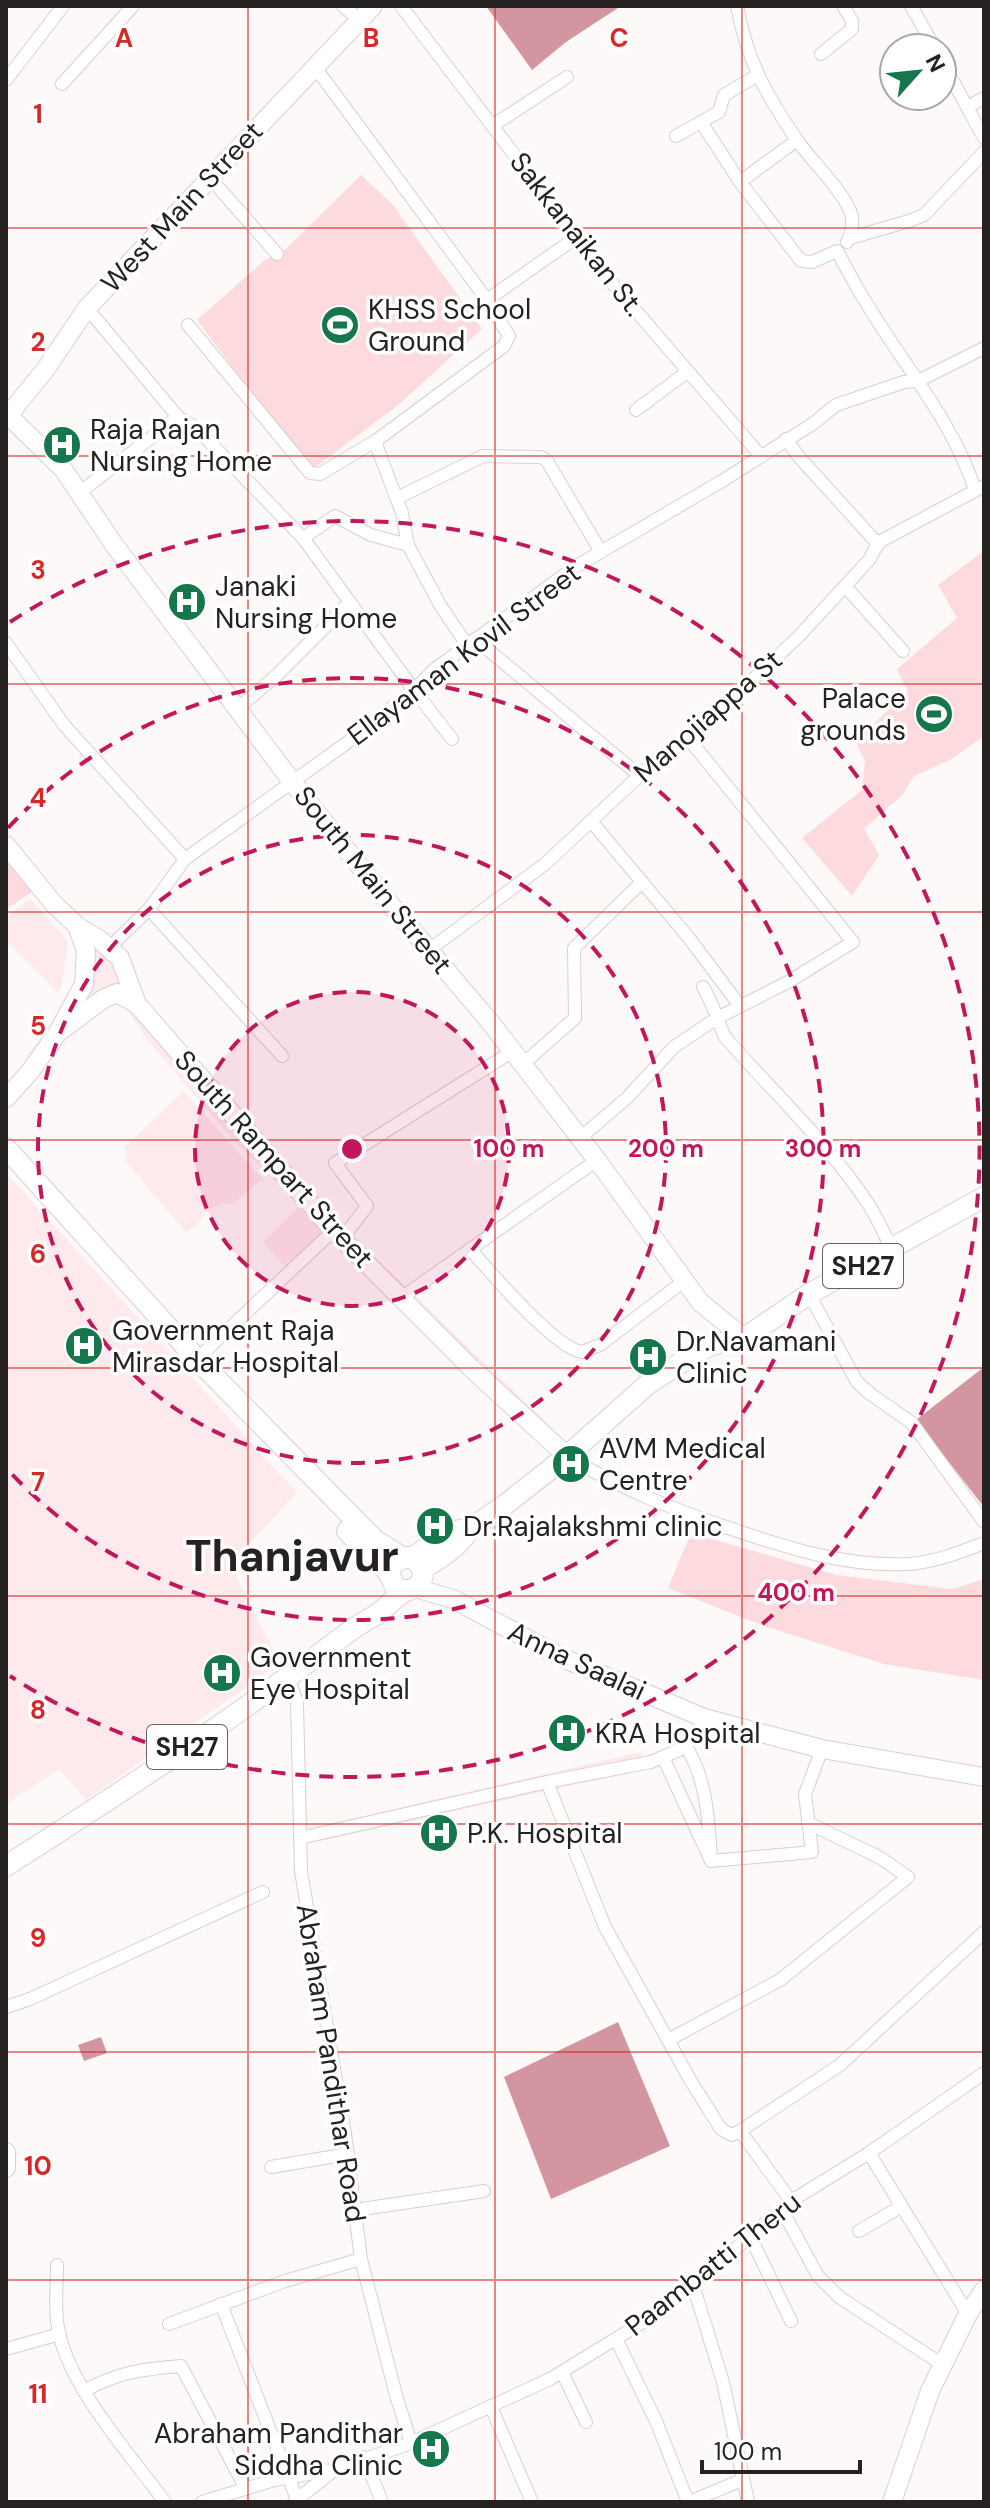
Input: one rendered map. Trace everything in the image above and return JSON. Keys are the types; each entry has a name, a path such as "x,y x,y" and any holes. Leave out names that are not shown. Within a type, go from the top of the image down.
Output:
{"main road":[{"path":"6,1148 197,1359 407,1573"},
{"path":"6,1163 192,1371 295,1480 407,1573"},
{"name":"SH27","path":"6,1866 289,1678 364,1621 370,1605 407,1573 439,1539 471,1528 567,1456 648,1384 711,1345 744,1338 809,1294 984,1197"}],"street":[{"path":"6,80 63,6"},
{"path":"62,84 133,6"},
{"path":"343,6 366,13"},
{"name":"Sakkanaikan St.","path":"401,6 574,239 760,455"},
{"path":"737,6 743,38 768,99 840,195 852,218 850,238"},
{"path":"821,54 852,29 852,21 843,6"},
{"path":"911,6 926,32"},
{"name":"West Main Street","path":"9,410 87,308 366,13"},
{"path":"188,325 310,473 320,474 377,440 508,341 507,330 487,300 315,67"},
{"path":"676,136 721,110 724,95 758,75"},
{"path":"492,126 567,77"},
{"path":"958,90 984,138"},
{"path":"967,107 984,98"},
{"path":"701,122 740,182 801,261 812,262 837,251 850,238 924,215 984,152"},
{"path":"740,182 797,140"},
{"path":"210,178 277,254"},
{"path":"487,300 574,239"},
{"path":"837,251 867,304 924,378 979,488"},
{"path":"87,308 178,417 196,428 303,538 452,739"},
{"name":"Ellayaman Kovil Street","path":"110,947 149,909 185,859 293,783 414,690 435,669 575,567 814,423 836,405 924,378 984,348"},
{"path":"636,410 687,372"},
{"name":"South Main Street","path":"9,410 63,469 115,546 293,783 518,1058 700,1302 744,1338"},
{"path":"79,493 178,417"},
{"path":"377,440 397,498 408,545 440,605 471,642 640,776"},
{"path":"783,441 878,544"},
{"path":"397,498 483,456 541,457 547,461 601,552"},
{"name":"Manojiappa St","path":"429,950 545,864 640,776 688,738 799,636 869,560 878,544 979,488"},
{"path":"303,538 335,516 371,535 408,545"},
{"path":"845,586 903,651"},
{"path":"238,708 275,677 350,602"},
{"path":"6,643 64,725 185,859"},
{"path":"580,1138 627,1098 674,1047 717,1018 852,944 852,938 688,738"},
{"path":"591,821 689,938 740,1006"},
{"name":"South Rampart Street","path":"6,845 53,903 77,926 110,947 120,958 137,1004 338,1235 471,1368 567,1456"},
{"path":"197,1359 367,1206 335,1163 518,1058 575,1018 574,948 642,882"},
{"path":"149,909 282,1056"},
{"path":"6,1098 29,1073 57,1034 84,984 86,951 77,926"},
{"path":"703,987 712,1001 725,1037 803,1122 849,1179 869,1205 892,1249"},
{"path":"57,1034 103,999 117,993 137,1004"},
{"path":"401,1298 597,1160"},
{"path":"470,1249 523,1308 568,1346 582,1352 600,1345 684,1281"},
{"path":"809,1294 857,1382 912,1423 984,1522"},
{"path":"567,1456 619,1486 675,1509 815,1555 882,1564 911,1564 948,1559 984,1543"},
{"name":"Anna Saalai","path":"407,1573 565,1659 704,1718 822,1749 984,1777"},
{"name":"Abraham Pandithar Road","path":"289,1678 297,1703 301,1871 348,2154 361,2259 411,2443"},
{"path":"300,1838 547,1782 651,1762 679,1750 696,1735 704,1718"},
{"path":"685,1745 695,1760 708,1804 711,1861"},
{"path":"711,1861 812,1852 805,1794 822,1749"},
{"path":"663,1757 711,1861"},
{"path":"547,1782 605,1927 721,2129 732,2135 840,2065 984,1932"},
{"path":"668,2040 780,1980 908,1877 879,1857 808,1823"},
{"path":"6,2007 30,1999 263,1892"},
{"name":"Paambatti Theru","path":"202,2502 337,2469 411,2443 562,2372 693,2285 786,2205 869,2153 984,2073"},
{"path":"740,2131 786,2205 818,2276 839,2297 943,2365"},
{"path":"6,2152 6,2168"},
{"path":"869,2153 968,2314"},
{"path":"271,2167 348,2154"},
{"path":"355,2210 484,2191"},
{"path":"859,2231 902,2206"},
{"path":"750,2236 791,2321"},
{"path":"169,2324 285,2281 361,2259"},
{"path":"57,2265 57,2322 77,2381 165,2502"},
{"path":"693,2285 723,2382 748,2502"},
{"path":"892,2502 930,2391 968,2314 983,2293"},
{"path":"221,2304 297,2501 337,2469"},
{"path":"6,2349 60,2334"},
{"path":"616,2339 656,2421 688,2502 742,2480"},
{"path":"84,2391 108,2377 181,2366 246,2489"},
{"path":"562,2372 586,2422"},
{"path":"491,2407 532,2502"},
{"path":"364,2457 382,2502"}],"shaded area":[{"path":"486,6 621,6 566,42 532,70"},
{"name":"KHSS School Ground","path":"361,175 392,204 482,329 397,406 310,471 197,320 265,260 286,249"},
{"name":"Palace grounds","path":"984,546 984,736 950,760 914,776 903,794 864,829 879,855 852,896 802,838 862,790 865,761 855,741 908,692 897,669 957,618 938,585 981,553"},
{"path":"6,849 38,888 6,909"},
{"path":"39,895 124,972 139,1000 345,1228 555,1431 543,1442 236,1143 150,1043 127,1010 112,1002 98,1002 39,1063 28,1054 63,1011 83,969 70,928"},
{"path":"30,899 68,941 61,989 57,992 6,941 6,917"},
{"path":"183,1091 263,1179 231,1205 222,1203 206,1212 198,1224 186,1232 124,1160 128,1155 124,1148"},
{"name":"Government Raja Mirasdar Hospital","path":"6,1173 297,1493 230,1564 280,1663 86,1800 59,1769 6,1804"},
{"path":"298,1207 324,1234 286,1268 263,1242"},
{"path":"984,1367 984,1507 916,1420"},
{"path":"691,1533 837,1575 952,1589 984,1579 984,1680 884,1664 761,1625 668,1588"},
{"path":"641,1752 645,1769 307,1844 307,1829"},
{"path":"618,2022 670,2146 551,2199 504,2077"},
{"path":"101,2037 107,2053 84,2061 78,2045"}],"place":[{"name":"KHSS School Ground","path":"340,325"},
{"name":"Raja Rajan Nursing Home","path":"62,445"},
{"name":"Janaki Nursing Home","path":"187,602"},
{"name":"Palace grounds","path":"934,714"},
{"name":"Government Raja Mirasdar Hospital","path":"84,1346"},
{"name":"Dr.Navamani Clinic","path":"648,1357"},
{"name":"AVM Medical Centre","path":"571,1464"},
{"name":"Dr.Rajalakshmi clinic","path":"435,1526"},
{"name":"Government Eye Hospital","path":"222,1673"},
{"name":"KRA Hospital","path":"567,1733"},
{"name":"P.K. Hospital","path":"439,1833"},
{"name":"Abraham Pandithar Siddha Clinic","path":"431,2449"}],"district":[{"name":"Thanjavur","path":"292,1556"}]}
